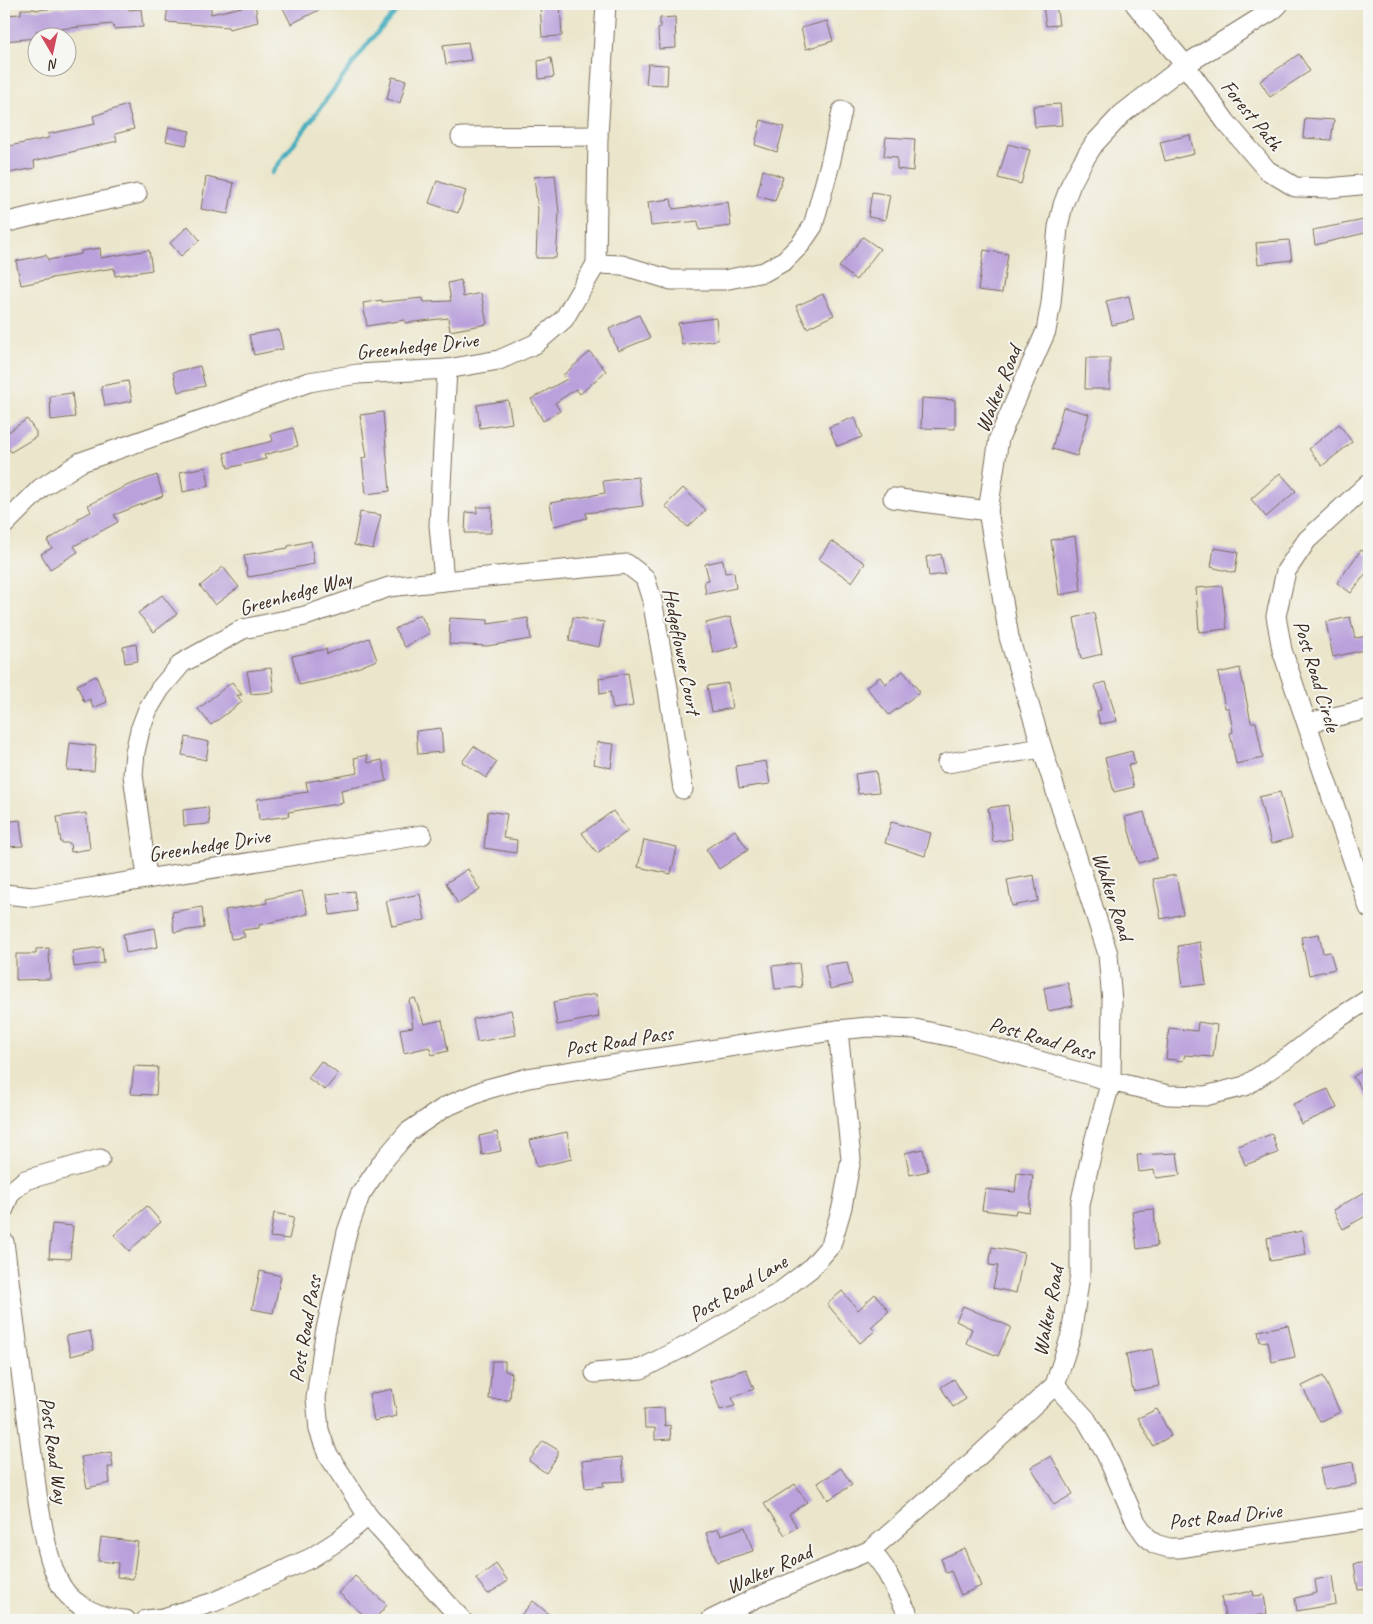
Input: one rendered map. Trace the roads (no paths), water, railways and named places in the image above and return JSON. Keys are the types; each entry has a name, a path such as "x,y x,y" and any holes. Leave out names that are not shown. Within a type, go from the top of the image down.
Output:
{"street":[{"name":"Greenhedge Drive","path":"4,525 40,488 81,462 310,382 358,374 447,369 500,360 535,344 564,319 596,264 598,136 606,4"},
{"name":"Forest Path","path":"1135,4 1185,64 1226,122 1267,170 1295,187 1330,188 1369,184"},
{"name":"Walker Road","path":"711,1620 760,1596 871,1550 972,1462 1055,1385 1071,1335 1080,1275 1080,1205 1110,1081 1112,1002 1108,954 1042,748 1009,637 988,511 999,438 1046,331 1051,303 1058,227 1071,184 1094,144 1122,114 1185,64 1273,10 1279,4"},
{"path":"596,264 622,265 671,280 724,280 764,272 784,261 800,246 813,226 842,111"},
{"path":"461,137 598,136"},
{"path":"4,223 137,194"},
{"path":"444,581 439,525 447,369"},
{"name":"Post Road Circle","path":"1369,483 1306,540 1286,571 1276,616 1282,650 1369,908"},
{"path":"893,498 988,511"},
{"name":"Hedgeflower Court","path":"444,581 627,564 645,578 652,600 684,789"},
{"name":"Greenhedge Way","path":"147,877 133,775 135,752 140,730 148,709 160,689 182,663 243,629 305,616 389,587 444,581"},
{"path":"1307,723 1369,709"},
{"path":"947,763 1042,748"},
{"name":"Greenhedge Drive","path":"4,894 33,897 147,877 422,835"},
{"name":"Post Road Pass","path":"462,1620 368,1516 327,1453 319,1430 316,1398 325,1334 347,1232 360,1194 383,1161 408,1132 445,1107 487,1089 528,1078 868,1027 924,1031 958,1038 1110,1081 1168,1095 1206,1096 1245,1086 1291,1054 1336,1019 1369,999"},
{"name":"Post Road Lane","path":"595,1373 641,1369 686,1346 777,1294 810,1270 831,1245 842,1207 851,1159 838,1030"},
{"path":"4,1209 10,1193 24,1180 100,1159"},
{"name":"Post Road Way","path":"4,1242 38,1501 44,1537 52,1564 62,1588 81,1606 100,1615 126,1620"},
{"name":"Post Road Drive","path":"1055,1385 1086,1419 1106,1454 1136,1522 1146,1536 1155,1544 1169,1548 1179,1548 1369,1519"},
{"path":"146,1620 163,1618 214,1602 311,1558 339,1540 368,1516"},
{"path":"871,1550 885,1569 911,1620"}],"waterway":[{"path":"272,173 369,42 403,4"}]}
